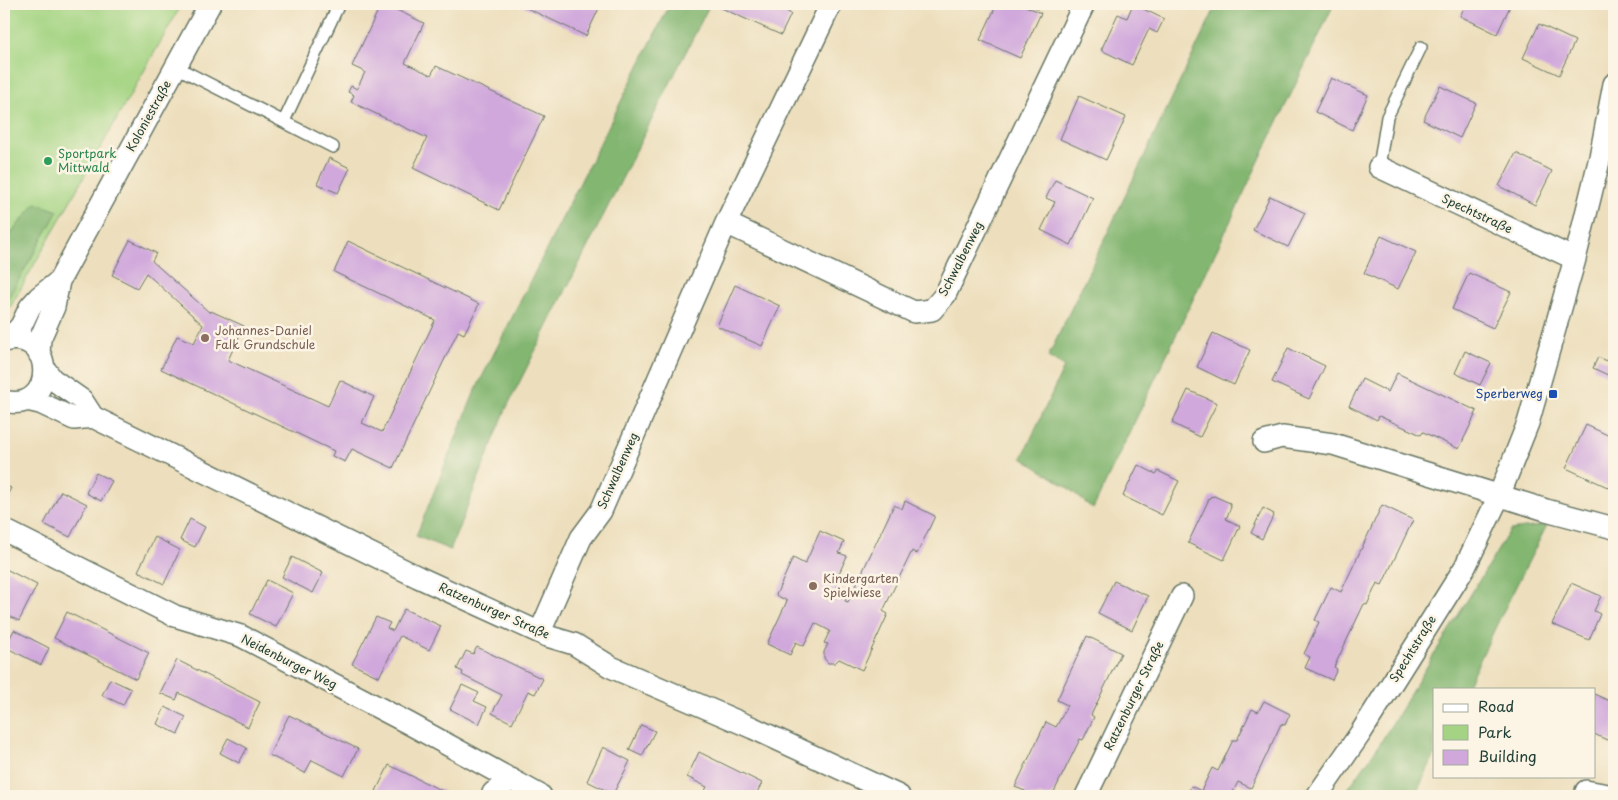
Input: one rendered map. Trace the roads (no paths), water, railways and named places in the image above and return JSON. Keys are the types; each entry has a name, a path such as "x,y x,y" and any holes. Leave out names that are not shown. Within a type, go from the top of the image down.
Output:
{"street":[{"name":"Koloniestraße","path":"12,404 37,392 42,383 40,339 54,307 59,280 210,4"},
{"name":"Schwalbenweg","path":"540,632 581,538 600,511 726,223 831,4"},
{"name":"Schwalbenweg","path":"726,223 914,312 932,310 945,295 1084,4"},
{"name":"Spechtstraße","path":"1316,796 1360,734 1464,567 1499,496 1528,423 1575,258 1600,157 1614,84"},
{"name":"Spechtstraße","path":"1379,167 1575,258"},
{"name":"Koloniestraße","path":"6,340 21,326 30,307 59,280"},
{"name":"Ratzenburger Straße","path":"6,340 22,341 30,345 52,379 82,400 92,417"},
{"name":"Ratzenburger Straße","path":"12,404 40,403 74,419 92,417 418,577 540,632 574,644 611,667 753,728 899,796"},
{"path":"1264,442 1282,437 1333,444 1499,496 1614,528"},
{"name":"Neidenburger Weg","path":"4,530 175,616 241,636 541,796"},
{"name":"Ratzenburger Straße","path":"1086,796 1182,596"},
{"path":"492,796 493,793 511,779"},
{"path":"1586,791 1614,796"}],"lane":[{"path":"284,121 339,4"},
{"path":"1379,167 1388,117 1421,47"},
{"path":"176,67 333,147"}],"place":[{"name":"Sportpark Mittwald","path":"48,161"},
{"name":"Johannes-Daniel Falk Grundschule","path":"205,338"},
{"name":"Sperberweg","path":"1553,394"},
{"name":"Kindergarten Spielwiese","path":"813,586"}]}
